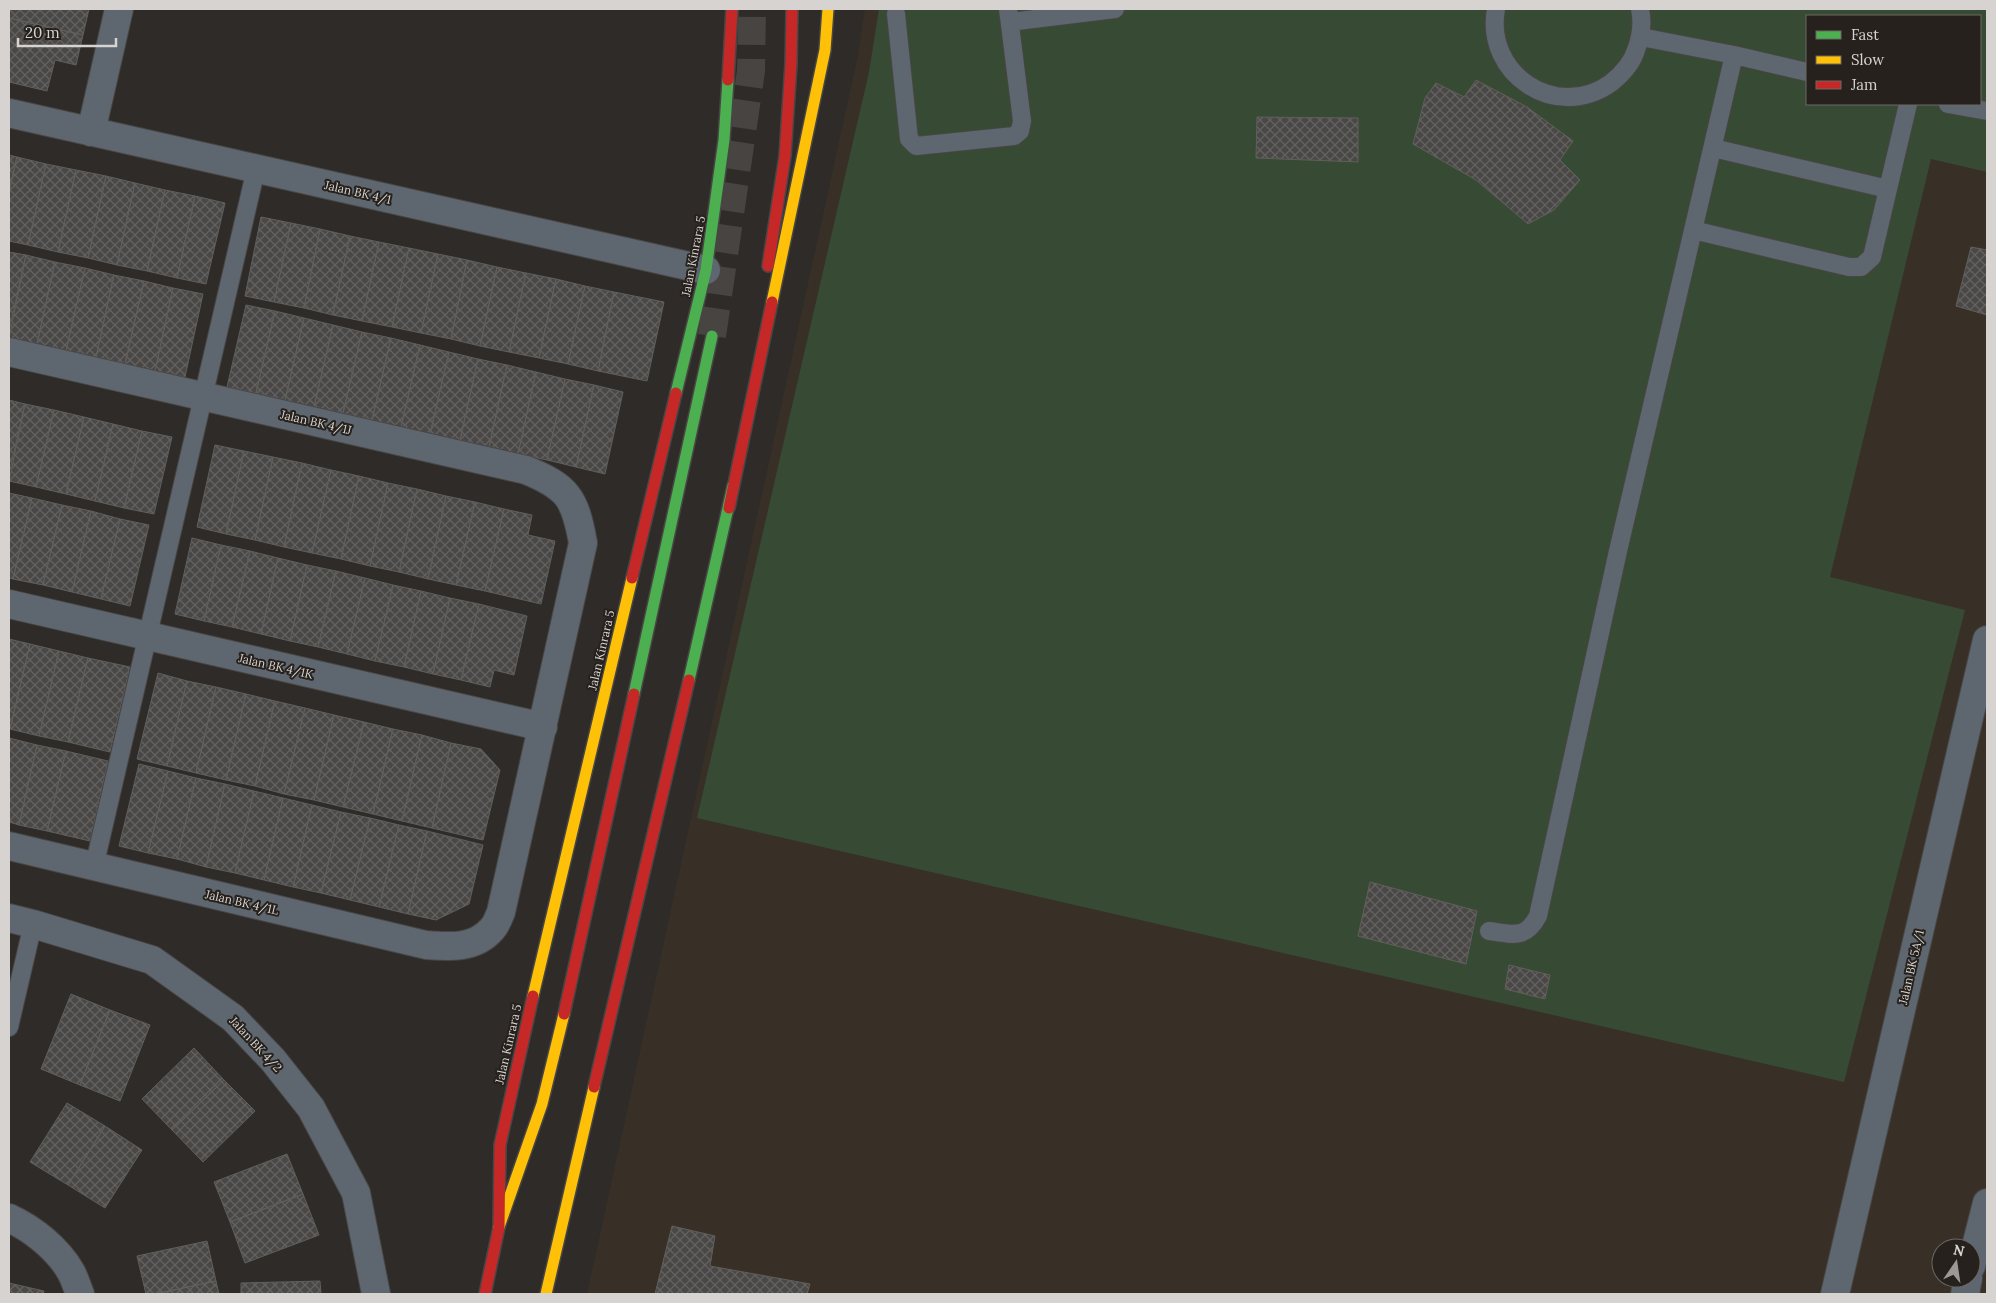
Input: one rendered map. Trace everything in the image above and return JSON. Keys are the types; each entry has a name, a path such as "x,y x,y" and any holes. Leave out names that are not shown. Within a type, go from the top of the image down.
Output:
{"main road":[{"name":"Jalan Kinrara 5","path":"485,1294 500,1227 500,1145 554,906 706,270 724,140 732,9"},
{"path":"729,508 785,156 791,64 792,9"},
{"path":"546,1294 729,508 825,50 828,9"},
{"path":"500,1227 542,1104 573,978 712,336"}],"street":[{"path":"91,132 119,9"},
{"name":"Jalan BK 4/1","path":"9,113 706,270"},
{"name":"Jalan BK 4/1J","path":"9,352 526,470 550,480 568,494 578,516 583,543 543,727"},
{"name":"Jalan BK 4/1K","path":"9,604 543,727"},
{"name":"Jalan BK 5A/1","path":"1836,1294 1977,731 1987,640"},
{"name":"Jalan BK 4/1L","path":"9,846 426,946 451,948 476,942 493,929 501,912 543,727"},
{"name":"Jalan BK 4/2","path":"21,921 152,960 233,1018 273,1060 310,1108 356,1193 376,1294"},
{"path":"1978,1238 1987,1203"},
{"path":"9,1218 21,1224 50,1245 71,1272 80,1294"}],"lane":[{"path":"896,14 909,139 916,146 1014,136 1020,131 1022,121 1009,16 1115,9"},
{"path":"1496,9 1494,22 1497,43 1505,63 1520,80 1539,92 1560,97 1582,96 1603,88 1621,76 1634,58 1641,37 1640,9"},
{"path":"1641,37 1734,55 1806,72"},
{"path":"1489,931 1518,934 1532,928 1538,916 1618,551 1734,55"},
{"path":"1693,230 1849,267 1861,267 1872,257 1908,105"},
{"path":"1954,105 1987,110"},
{"path":"1713,148 1888,189"},
{"path":"94,867 256,169"},
{"path":"9,1027 21,921"}],"shaded area":[{"path":"865,9 1987,9 1987,1294 587,1294 858,55"}],"green space":[{"path":"879,9 1987,9 1987,172 1931,159 1830,577 1965,610 1844,1082 697,818 869,72"}],"building":[{"path":"9,9 89,9 83,35 9,18"},
{"path":"9,18 83,35 76,65 55,60 47,91 9,82"},
{"path":"1476,80 1527,107 1573,141 1560,160 1580,180 1554,210 1528,224 1476,180 1413,144 1425,98 1436,83 1464,97"},
{"path":"1257,117 1358,118 1358,162 1256,158"},
{"path":"9,155 17,157 9,192"},
{"path":"17,157 46,164 28,245 9,241 9,192"},
{"path":"46,164 76,170 58,252 28,245"},
{"path":"76,170 106,176 88,258 58,252"},
{"path":"106,176 135,183 117,265 88,258"},
{"path":"135,183 165,190 147,271 117,265"},
{"path":"165,190 195,196 177,278 147,271"},
{"path":"195,196 225,203 206,284 177,278"},
{"path":"261,217 291,223 274,302 245,296"},
{"path":"291,223 320,229 304,308 274,302"},
{"path":"320,229 350,236 333,315 304,308"},
{"path":"350,236 379,242 362,321 333,315"},
{"path":"379,242 409,248 392,327 362,321"},
{"path":"1971,247 1987,250 1987,315 1956,306"},
{"path":"409,248 438,254 421,333 392,327"},
{"path":"9,252 26,255 9,332"},
{"path":"438,254 467,260 451,339 421,333"},
{"path":"26,255 55,262 37,344 9,338"},
{"path":"467,260 497,267 480,346 451,339"},
{"path":"55,262 85,268 66,351 37,344"},
{"path":"497,267 526,273 509,352 480,346"},
{"path":"85,268 114,275 96,357 66,351"},
{"path":"526,273 556,279 539,358 509,352"},
{"path":"114,275 144,281 125,364 96,357"},
{"path":"556,279 585,286 568,364 539,358"},
{"path":"144,281 173,288 155,371 125,364"},
{"path":"585,286 614,292 598,371 568,364"},
{"path":"173,288 203,294 185,377 155,371"},
{"path":"614,292 664,302 647,381 598,371"},
{"path":"246,305 275,311 256,393 227,387"},
{"path":"275,311 304,318 285,400 256,393"},
{"path":"304,318 333,325 314,407 285,400"},
{"path":"333,325 362,332 343,413 314,407"},
{"path":"362,332 391,338 372,420 343,413"},
{"path":"391,338 420,345 401,427 372,420"},
{"path":"420,345 449,352 430,434 401,427"},
{"path":"449,352 478,359 460,440 430,434"},
{"path":"478,359 507,365 489,447 460,440"},
{"path":"507,365 536,372 518,454 489,447"},
{"path":"536,372 565,379 547,460 518,454"},
{"path":"565,379 594,385 576,467 547,460"},
{"path":"594,385 623,392 605,474 576,467"},
{"path":"9,400 25,404 9,475"},
{"path":"25,404 54,410 36,487 9,481"},
{"path":"54,410 84,417 66,494 36,487"},
{"path":"84,417 113,424 95,501 66,494"},
{"path":"113,424 142,431 124,508 95,501"},
{"path":"142,431 172,437 154,514 124,508"},
{"path":"215,445 244,451 226,534 197,527"},
{"path":"244,451 273,457 255,540 226,534"},
{"path":"273,457 302,463 284,547 255,540"},
{"path":"302,463 331,470 312,553 284,547"},
{"path":"331,470 359,476 341,559 312,553"},
{"path":"359,476 388,483 370,566 341,559"},
{"path":"388,483 417,489 399,572 370,566"},
{"path":"417,489 446,496 428,579 399,572"},
{"path":"9,493 32,498 13,579 9,578"},
{"path":"446,496 475,502 456,585 428,579"},
{"path":"32,498 62,505 43,585 13,579"},
{"path":"475,502 504,509 485,591 456,585"},
{"path":"62,505 91,511 72,592 43,585"},
{"path":"504,509 532,515 528,535 555,541 541,604 485,591"},
{"path":"91,511 120,519 101,599 72,592"},
{"path":"120,519 149,525 130,606 101,599"},
{"path":"192,538 221,545 204,621 175,614"},
{"path":"221,545 250,551 232,627 204,621"},
{"path":"250,551 278,558 261,634 232,627"},
{"path":"278,558 307,565 290,641 261,634"},
{"path":"307,565 336,571 318,647 290,641"},
{"path":"336,571 365,578 347,654 318,647"},
{"path":"365,578 393,585 375,661 347,654"},
{"path":"393,585 421,591 404,667 375,661"},
{"path":"421,591 450,598 433,674 404,667"},
{"path":"450,598 479,604 461,680 433,674"},
{"path":"479,604 527,616 514,675 494,670 490,687 461,680"},
{"path":"9,639 30,644 10,729 9,729"},
{"path":"30,644 59,651 39,736 10,729"},
{"path":"59,651 88,658 68,742 39,736"},
{"path":"88,658 130,667 110,752 68,742"},
{"path":"158,673 187,681 167,766 137,759"},
{"path":"187,681 216,687 196,773 167,766"},
{"path":"216,687 246,694 226,780 196,773"},
{"path":"246,694 275,701 255,786 226,780"},
{"path":"275,701 305,708 284,794 255,786"},
{"path":"305,708 334,715 314,800 284,794"},
{"path":"334,715 364,722 343,807 314,800"},
{"path":"364,722 393,729 373,814 343,807"},
{"path":"393,729 422,735 402,821 373,814"},
{"path":"422,735 451,743 432,828 402,821"},
{"path":"9,738 37,745 19,825 9,822"},
{"path":"451,743 481,749 500,770 483,840 432,828"},
{"path":"37,745 66,751 47,831 19,825"},
{"path":"66,751 108,761 90,841 47,831"},
{"path":"139,764 168,771 148,853 119,846"},
{"path":"168,771 196,778 177,859 148,853"},
{"path":"196,778 225,784 206,867 177,859"},
{"path":"225,784 254,791 235,873 206,867"},
{"path":"254,791 283,798 264,880 235,873"},
{"path":"283,798 312,805 293,887 264,880"},
{"path":"312,805 341,812 321,893 293,887"},
{"path":"341,812 370,818 350,900 321,893"},
{"path":"370,818 399,825 379,907 350,900"},
{"path":"399,825 427,831 408,914 379,907"},
{"path":"427,831 483,845 469,904 436,920 408,914"},
{"path":"1370,882 1477,911 1466,964 1358,936"},
{"path":"1509,965 1550,975 1545,999 1505,989"},
{"path":"71,994 110,1010 80,1085 41,1069"},
{"path":"110,1010 150,1025 120,1101 80,1085"},
{"path":"194,1048 224,1080 172,1130 142,1099"},
{"path":"224,1080 255,1111 203,1162 172,1130"},
{"path":"67,1103 105,1126 68,1185 30,1162"},
{"path":"105,1126 142,1150 105,1208 68,1185"},
{"path":"287,1154 303,1194 230,1222 214,1182"},
{"path":"303,1194 319,1235 245,1263 230,1222"},
{"path":"672,1226 715,1236 710,1266 810,1284 807,1294 655,1294"},
{"path":"207,1241 216,1281 155,1294 146,1294 137,1256"},
{"path":"216,1281 219,1294 155,1294"},
{"path":"320,1281 321,1294 241,1294 241,1283"},
{"path":"9,1283 44,1291 43,1294 9,1294"}],"tunnel":[{"path":"712,336 751,71 752,9"}],"traffic: fast":[{"path":"676,393 706,270 724,140 728,80"},
{"path":"634,694 712,336"},
{"path":"689,680 733,486"}],"traffic: slow":[{"path":"772,302 825,50 828,9"},
{"path":"533,996 632,578"},
{"path":"499,1227 542,1104 564,1014"},
{"path":"546,1294 594,1087"}],"traffic: jam":[{"path":"728,80 732,9"},
{"path":"768,266 785,156 791,64 792,9"},
{"path":"729,508 772,302"},
{"path":"632,578 676,393"},
{"path":"594,1087 689,680"},
{"path":"564,1014 634,694"},
{"path":"485,1294 499,1227 500,1145 533,996"}]}
